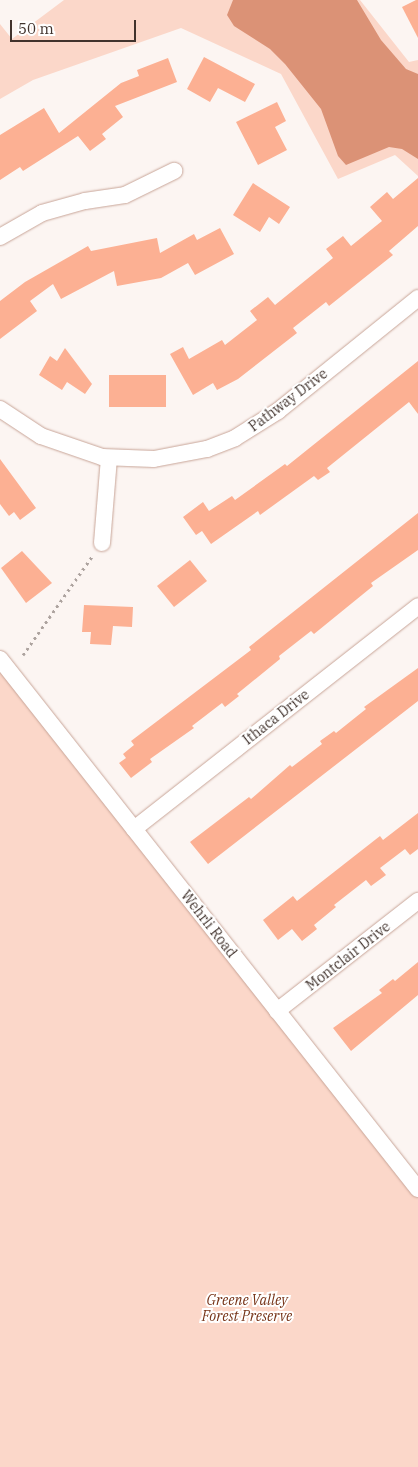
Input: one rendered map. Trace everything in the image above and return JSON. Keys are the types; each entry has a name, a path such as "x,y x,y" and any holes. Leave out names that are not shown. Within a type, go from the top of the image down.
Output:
{"street":[{"path":"0,237 42,213 85,201 125,195 174,171"},
{"name":"Pathway Drive","path":"0,409 42,436 88,454 110,458 178,456 235,438 278,411 418,298"},
{"path":"102,543 110,458"},
{"name":"Ithaca Drive","path":"134,829 418,606"},
{"name":"Wehrli Road","path":"0,659 418,1189"},
{"name":"Montclair Drive","path":"277,1012 418,901"}],"path":[{"path":"23,655 102,543"}],"green space":[{"path":"64,0 360,0 409,62 418,60 418,176 395,155 338,179 281,74 181,28 33,80 0,99 0,24 12,39"},
{"name":"Greene Valley Forest Preserve","path":"0,660 418,1189 418,1467 0,1467"}],"shaded area":[{"path":"233,0 357,0 381,40 406,69 418,74 418,159 402,149 389,147 346,165 338,156 321,109 285,64 270,49 234,26 227,15"}],"building":[{"path":"418,0 418,38 402,7"},
{"path":"204,57 255,84 245,102 218,88 210,102 187,89"},
{"path":"168,58 177,82 115,106 123,117 102,134 106,139 90,151 78,136 23,171 20,167 0,180 0,135 44,108 59,133 121,83 139,76 137,70"},
{"path":"277,102 286,121 275,127 287,150 258,165 236,122"},
{"path":"418,178 418,226 389,251 393,255 329,306 326,302 293,328 297,333 238,379 217,390 213,383 193,395 170,354 183,347 189,359 222,340 225,345 257,320 250,311 268,297 275,305 333,258 326,249 343,236 351,246 382,221 370,207 387,192 393,199"},
{"path":"253,183 290,207 279,224 269,217 260,232 233,215"},
{"path":"220,228 234,254 195,275 188,263 161,278 117,286 114,271 61,299 53,284 30,301 37,311 0,339 0,301 25,282 88,246 91,251 157,238 160,253 194,234 197,240"},
{"path":"65,348 92,384 85,394 67,382 62,390 39,375 50,356 57,361"},
{"path":"418,361 418,414 409,402 327,468 330,472 318,480 314,476 260,515 258,511 211,544 202,531 196,535 183,517 203,502 209,511 232,496 235,500 285,464 287,466"},
{"path":"109,375 166,375 166,407 109,407"},
{"path":"0,459 36,508 20,520 14,512 9,516 0,504"},
{"path":"418,513 418,550 371,583 373,586 314,634 311,631 279,656 280,659 237,694 239,696 225,707 222,703 192,726 194,728 150,759 152,762 131,778 119,763 126,758 123,754 134,745 131,741 251,650 249,647"},
{"path":"22,551 52,583 26,603 1,568"},
{"path":"190,560 207,581 174,607 157,586"},
{"path":"84,605 133,607 132,627 113,626 111,645 90,644 91,632 82,632"},
{"path":"418,668 418,701 208,864 190,842 249,797 251,799 290,765 292,767 322,744 320,741 334,731 336,733 366,709 364,707"},
{"path":"418,813 418,849 410,855 405,849 380,868 386,875 371,886 366,880 334,905 336,907 314,925 317,929 302,941 292,929 278,940 263,920 293,896 297,901 380,836 383,840"},
{"path":"418,962 418,995 351,1051 333,1028 382,993 379,990 393,979 395,981"}]}
